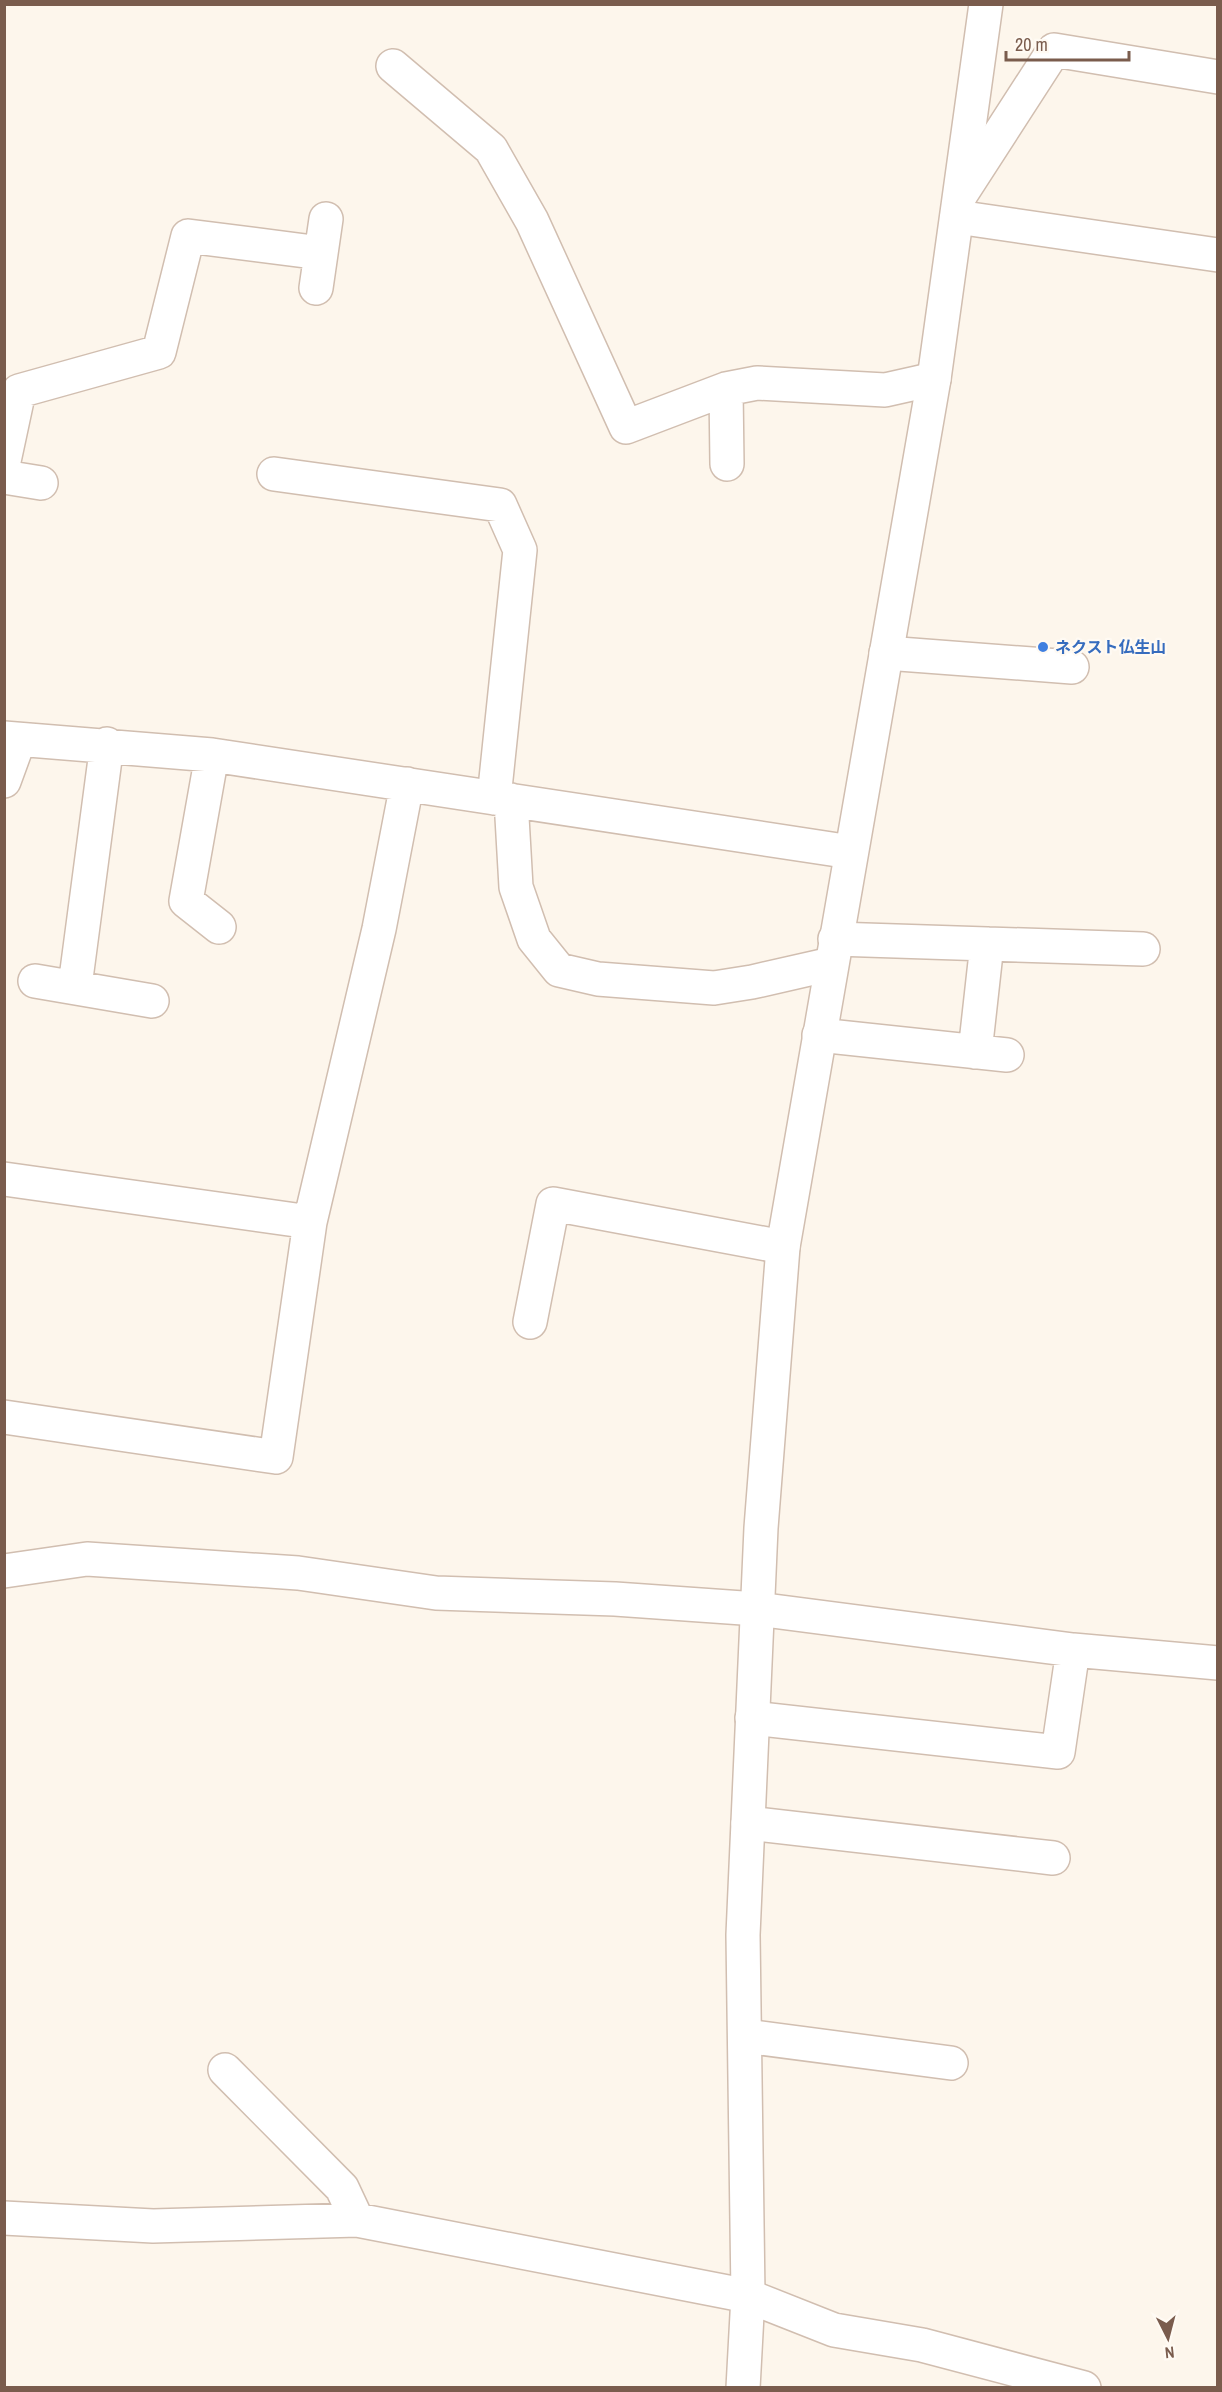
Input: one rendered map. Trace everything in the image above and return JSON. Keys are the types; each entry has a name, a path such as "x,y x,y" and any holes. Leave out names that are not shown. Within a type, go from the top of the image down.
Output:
{"street":[{"path":"743,2388 747,2296 743,1935 761,1528 783,1247 934,379 986,4"},
{"path":"959,206 1054,51 1218,77"},
{"path":"393,66 491,149 532,221 626,427 726,389 757,383 885,390 934,379"},
{"path":"959,206 1218,255"},
{"path":"315,288 326,219"},
{"path":"4,461 19,391 159,352 188,236 321,253"},
{"path":"726,389 727,464"},
{"path":"274,474 500,505 520,550 502,799 516,887 534,939 559,970 598,979 714,988 752,982 833,951 987,944 1143,949"},
{"path":"4,477 41,483"},
{"path":"886,653 1072,667"},
{"path":"4,781 12,739 107,744 212,755 851,852"},
{"path":"75,986 107,744"},
{"path":"212,755 186,902 219,927"},
{"path":"4,1417 276,1457 310,1222 380,929 407,784"},
{"path":"975,1052 987,944"},
{"path":"35,981 75,986 152,1001"},
{"path":"819,1035 1008,1055"},
{"path":"4,1179 310,1222"},
{"path":"530,1322 553,1204 783,1247"},
{"path":"4,1571 87,1559 298,1573 436,1593 615,1599 757,1609 1073,1650 1218,1663"},
{"path":"752,1718 1058,1752 1073,1650"},
{"path":"748,1823 1053,1858"},
{"path":"745,2036 951,2063"},
{"path":"225,2070 342,2188 357,2220"},
{"path":"4,2218 153,2226 357,2220 747,2296 834,2330 922,2345 1084,2388"}],"place":[{"name":"ネクスト仏生山","path":"1043,647"}]}
